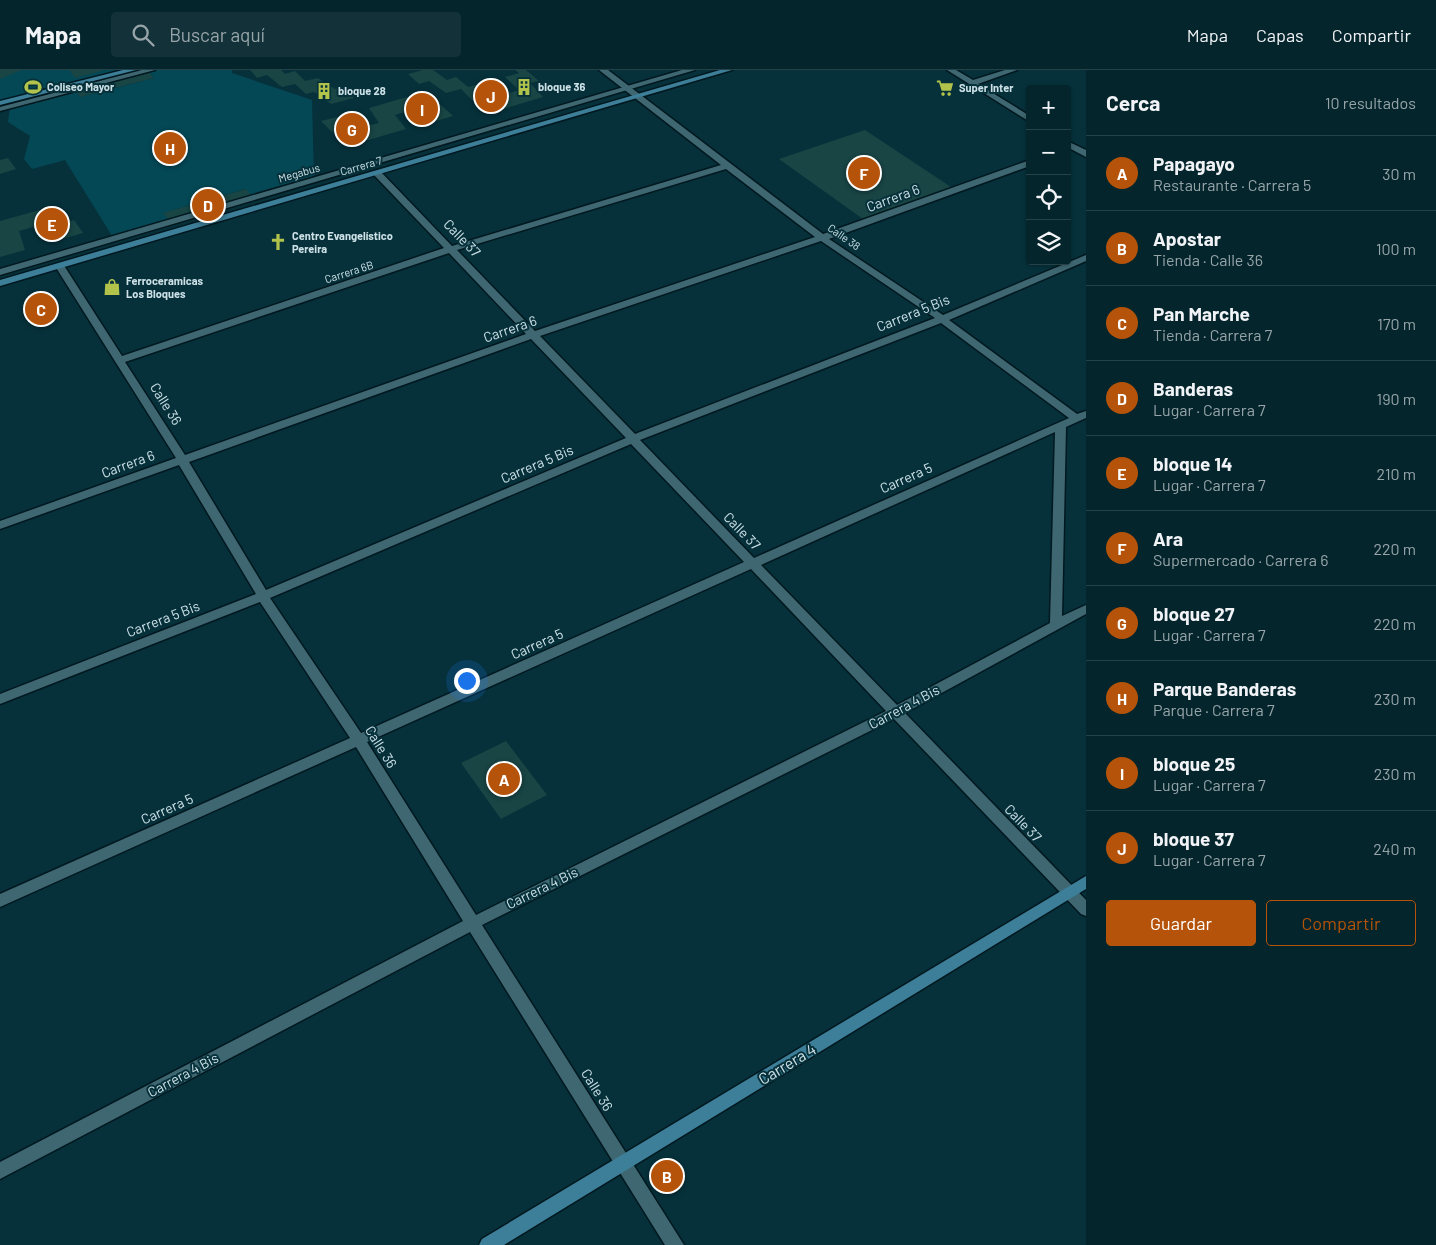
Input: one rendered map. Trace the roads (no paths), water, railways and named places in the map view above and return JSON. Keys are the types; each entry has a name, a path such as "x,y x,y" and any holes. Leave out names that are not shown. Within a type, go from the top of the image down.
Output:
{"main road":[{"path":"0,103 132,70"},
{"name":"Carrera 7","path":"0,283 728,70"},
{"name":"Carrera 4","path":"488,1245 1086,882"}],"street":[{"path":"0,109 152,70"},
{"name":"Calle 38","path":"604,70 822,238 1081,416"},
{"name":"Megabus","path":"0,272 691,70"},
{"path":"951,70 1026,117"},
{"path":"972,83 1013,70"},
{"path":"1071,147 1086,143"},
{"path":"1071,148 1086,154"},
{"name":"Carrera 6","path":"0,525 533,335 822,238 1026,164"},
{"name":"Carrera 6B","path":"120,360 452,249 729,166"},
{"name":"Calle 37","path":"377,173 1086,910"},
{"name":"Carrera 5 Bis","path":"0,699 263,596 633,440 942,319 1086,258"},
{"name":"Calle 36","path":"60,266 182,460 263,596 358,740 675,1245"},
{"name":"Carrera 5","path":"0,901 1081,416"},
{"path":"1056,624 1061,425"},
{"name":"Carrera 4 Bis","path":"0,1171 473,922 895,712 1086,609"}],"place":[{"name":"Coliseo Mayor","path":"33,87"},
{"name":"bloque 36","path":"524,87"},
{"name":"Super Inter","path":"945,88"},
{"name":"bloque 28","path":"324,91"},
{"name":"bloque 37","path":"491,96"},
{"name":"bloque 25","path":"422,109"},
{"name":"bloque 27","path":"352,129"},
{"name":"Parque Banderas","path":"170,148"},
{"name":"Ara","path":"864,173"},
{"name":"Banderas","path":"208,205"},
{"name":"bloque 14","path":"52,224"},
{"name":"Centro Evangelístico Pereira","path":"278,242"},
{"name":"Ferroceramicas Los Bloques","path":"112,287"},
{"name":"Pan Marche","path":"41,309"},
{"name":"Papagayo","path":"504,779"},
{"name":"Apostar","path":"667,1176"}]}
